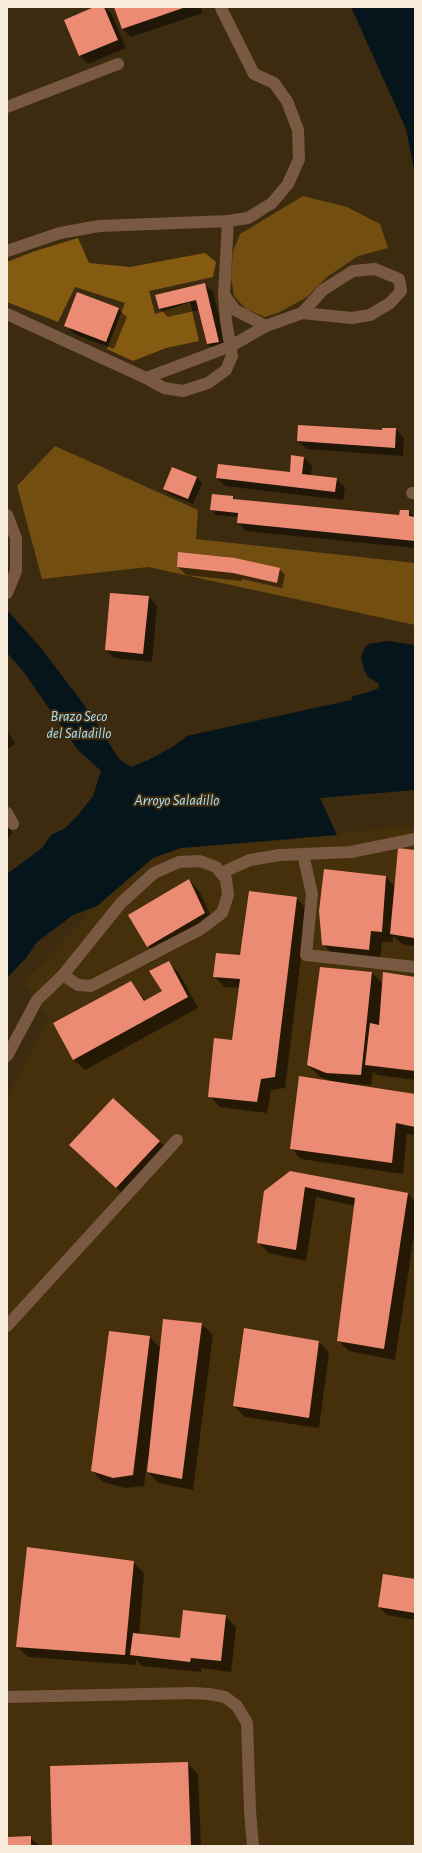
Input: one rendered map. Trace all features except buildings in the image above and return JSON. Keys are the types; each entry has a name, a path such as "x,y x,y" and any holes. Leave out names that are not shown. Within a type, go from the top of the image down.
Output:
{"street":[{"path":"7,252 60,233 99,226 228,221 248,218 272,204 288,184 299,159 298,130 287,101 274,83 254,74 221,8"},
{"path":"7,107 118,64"},
{"path":"7,314 146,378 164,388 183,391 208,383 226,370 232,356 232,346 226,321 224,295 228,221"},
{"path":"146,378 232,346 266,326 302,313 352,318 370,315 390,303 401,291 399,279 375,269 353,271 323,290 302,313"},
{"path":"224,295 235,310 266,326"},
{"path":"7,515 16,538 16,571 7,593"},
{"path":"7,813 13,824"},
{"path":"221,873 250,860 280,855 351,852 415,839"},
{"path":"303,854 312,894 306,954 415,967"},
{"path":"7,1056 37,1000 63,975 121,903 154,873 179,862 200,861 216,867 226,879 228,895 222,913 201,929 91,986 78,985 63,975"},
{"path":"7,1326 178,1140"},
{"path":"7,1697 192,1693 225,1697 237,1706 247,1724 250,1810 253,1846"}],"shaded area":[{"path":"303,196 347,207 380,224 388,248 358,256 327,277 307,297 280,312 265,317 246,309 234,296 231,277 233,251 240,234"},
{"path":"78,238 89,263 130,267 205,253 216,262 213,277 149,291 155,314 190,302 199,341 166,348 133,361 107,349 125,303 75,287 58,322 7,302 7,262 32,252"},
{"path":"55,446 198,510 196,539 415,563 415,625 148,567 42,579 17,486"},
{"path":"415,825 415,1846 7,1846 7,1098 49,1019 24,981 97,906 153,858 181,848 270,842"}],"water":[{"path":"351,7 415,7 415,175 406,129"},
{"path":"7,610 41,648 91,714 119,759 131,767 174,746 187,736 351,700 353,696 379,688 378,683 368,677 364,670 361,658 365,647 369,644 387,641 415,645 415,790 320,798 337,835 181,848 153,858 97,906 73,915 37,942 26,958 7,978 7,874 42,848 51,835 65,828 79,814 93,796 101,771 78,750 23,671 7,653"}],"water label":[{"name":"Brazo Seco del Saladillo","path":"79,724"},
{"name":"Arroyo Saladillo","path":"177,800"}]}
